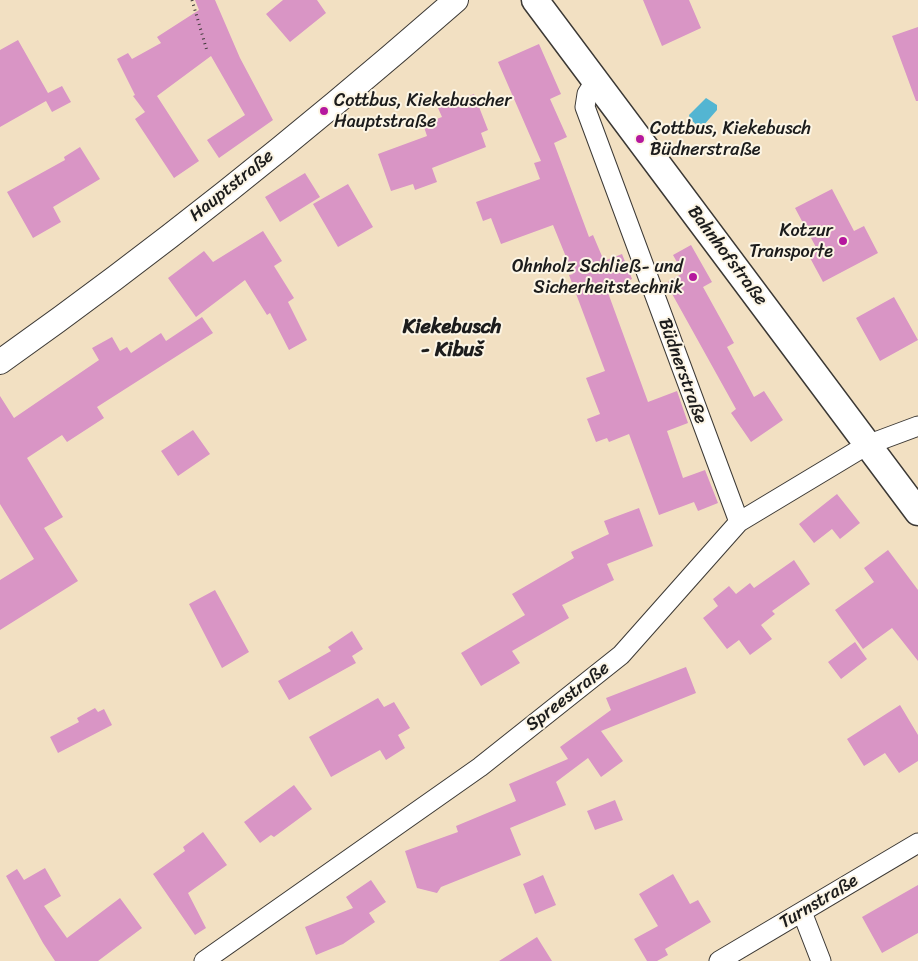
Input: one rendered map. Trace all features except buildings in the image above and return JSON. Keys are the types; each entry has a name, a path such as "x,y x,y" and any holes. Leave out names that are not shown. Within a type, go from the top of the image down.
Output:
{"main road":[{"name":"Bahnhofstraße","path":"535,0 918,512"}],"street":[{"name":"Hauptstraße","path":"0,362 110,284 339,100 456,0"},
{"name":"Büdnerstraße","path":"596,80 587,94 585,107 739,522"},
{"name":"Spreestraße","path":"204,961 480,767 621,655 739,522 867,445 918,426"},
{"name":"Turnstraße","path":"719,961 918,843"},
{"path":"802,912 821,961"}],"path":[{"path":"192,0 207,51"}],"water":[{"path":"706,98 717,105 717,110 703,126 699,127 690,119 689,115"}],"place":[{"name":"Cottbus, Kiekebuscher Hauptstraße","path":"324,111"},
{"name":"Cottbus, Kiekebusch Büdnerstraße","path":"640,139"},
{"name":"Kotzur Transporte","path":"843,241"},
{"name":"Ohnholz Schließ- und Sicherheitstechnik","path":"693,277"}],"district":[{"name":"Kiekebusch - Kibuš","path":"452,340"}]}
